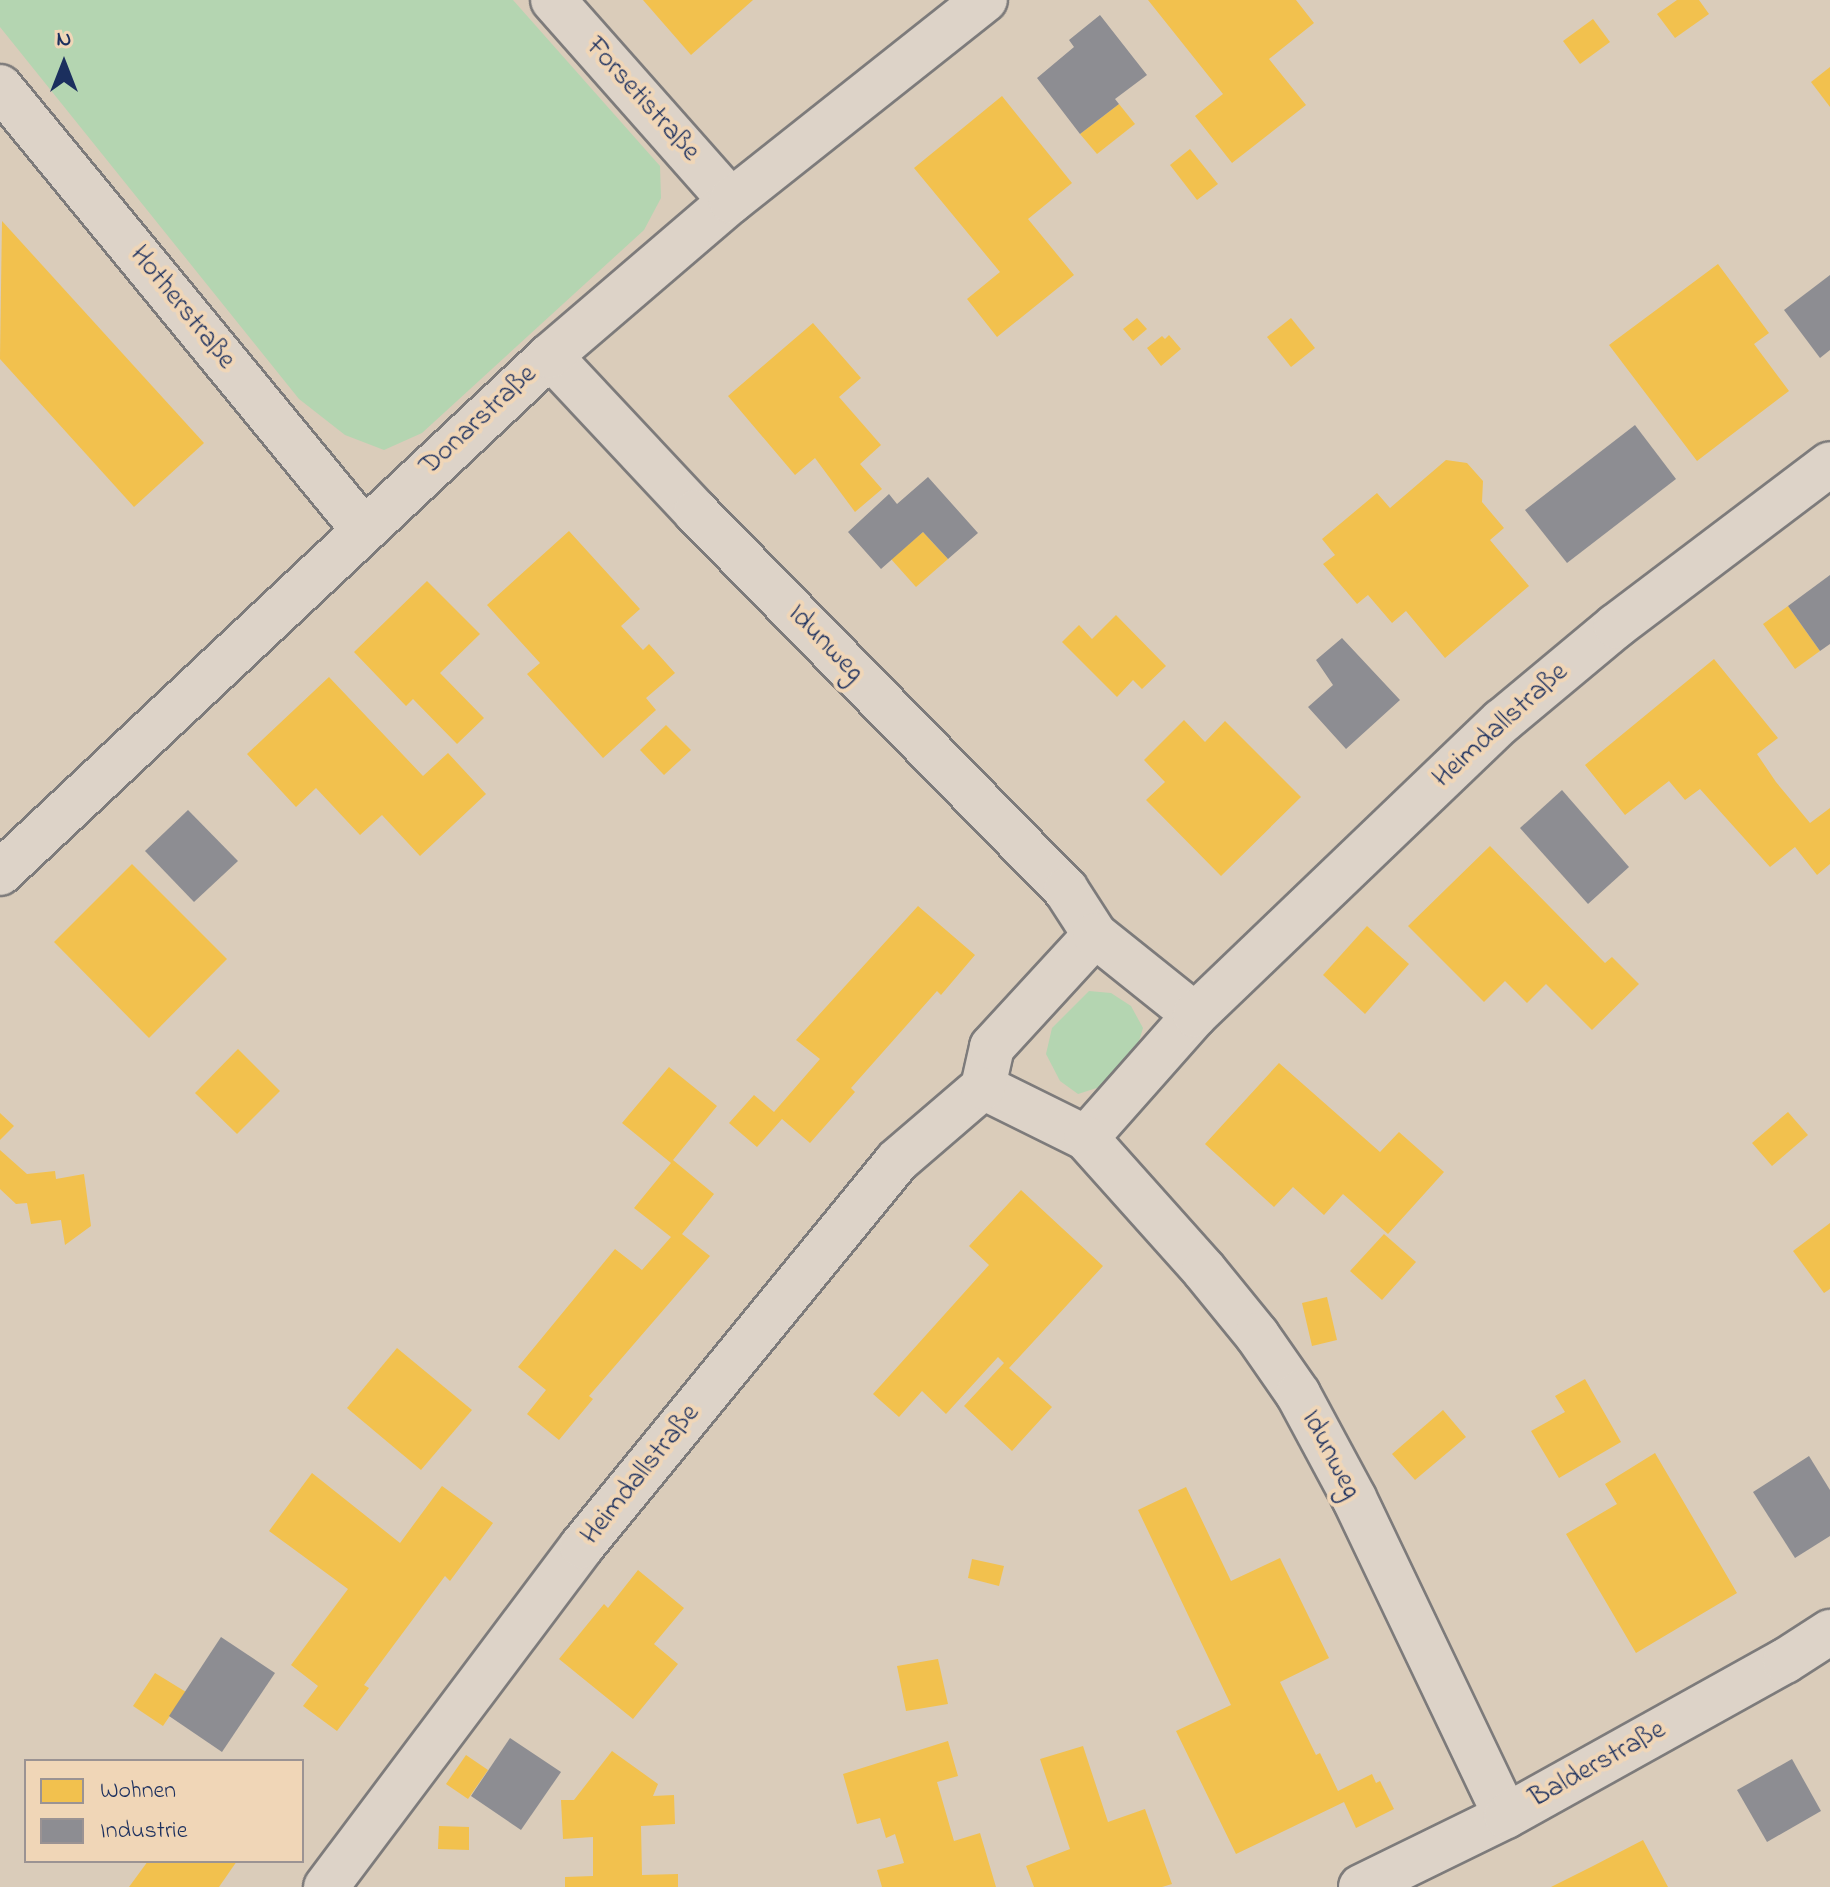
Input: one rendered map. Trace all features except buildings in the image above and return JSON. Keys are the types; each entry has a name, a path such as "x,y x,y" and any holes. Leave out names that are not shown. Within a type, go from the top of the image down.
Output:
{"street":[{"name":"Forsetistraße","path":"553,0 731,201"},
{"name":"Donarstraße","path":"0,873 550,356 731,201 985,0"},
{"name":"Hotherstraße","path":"0,87 363,529"},
{"name":"Idunweg","path":"550,356 696,512 1066,890 1095,935"},
{"name":"Heimdallstraße","path":"1086,1138 1195,1015 1502,721 1616,626 1830,464"},
{"path":"1086,1138 983,1087 992,1047 1095,935 1195,1015"},
{"name":"Heimdallstraße","path":"326,1887 582,1546 887,1173 983,1087"},
{"name":"Idunweg","path":"1086,1138 1222,1292 1298,1394 1354,1498 1506,1816"},
{"name":"Balderstraße","path":"1361,1887 1506,1816 1772,1668 1830,1632"}],"green space":[{"path":"0,0 513,0 660,166 661,198 644,230 422,433 384,450 345,435 299,399 0,27"},
{"path":"1089,991 1111,993 1131,1006 1143,1028 1136,1051 1106,1085 1078,1094 1060,1081 1046,1054 1052,1028"}]}
